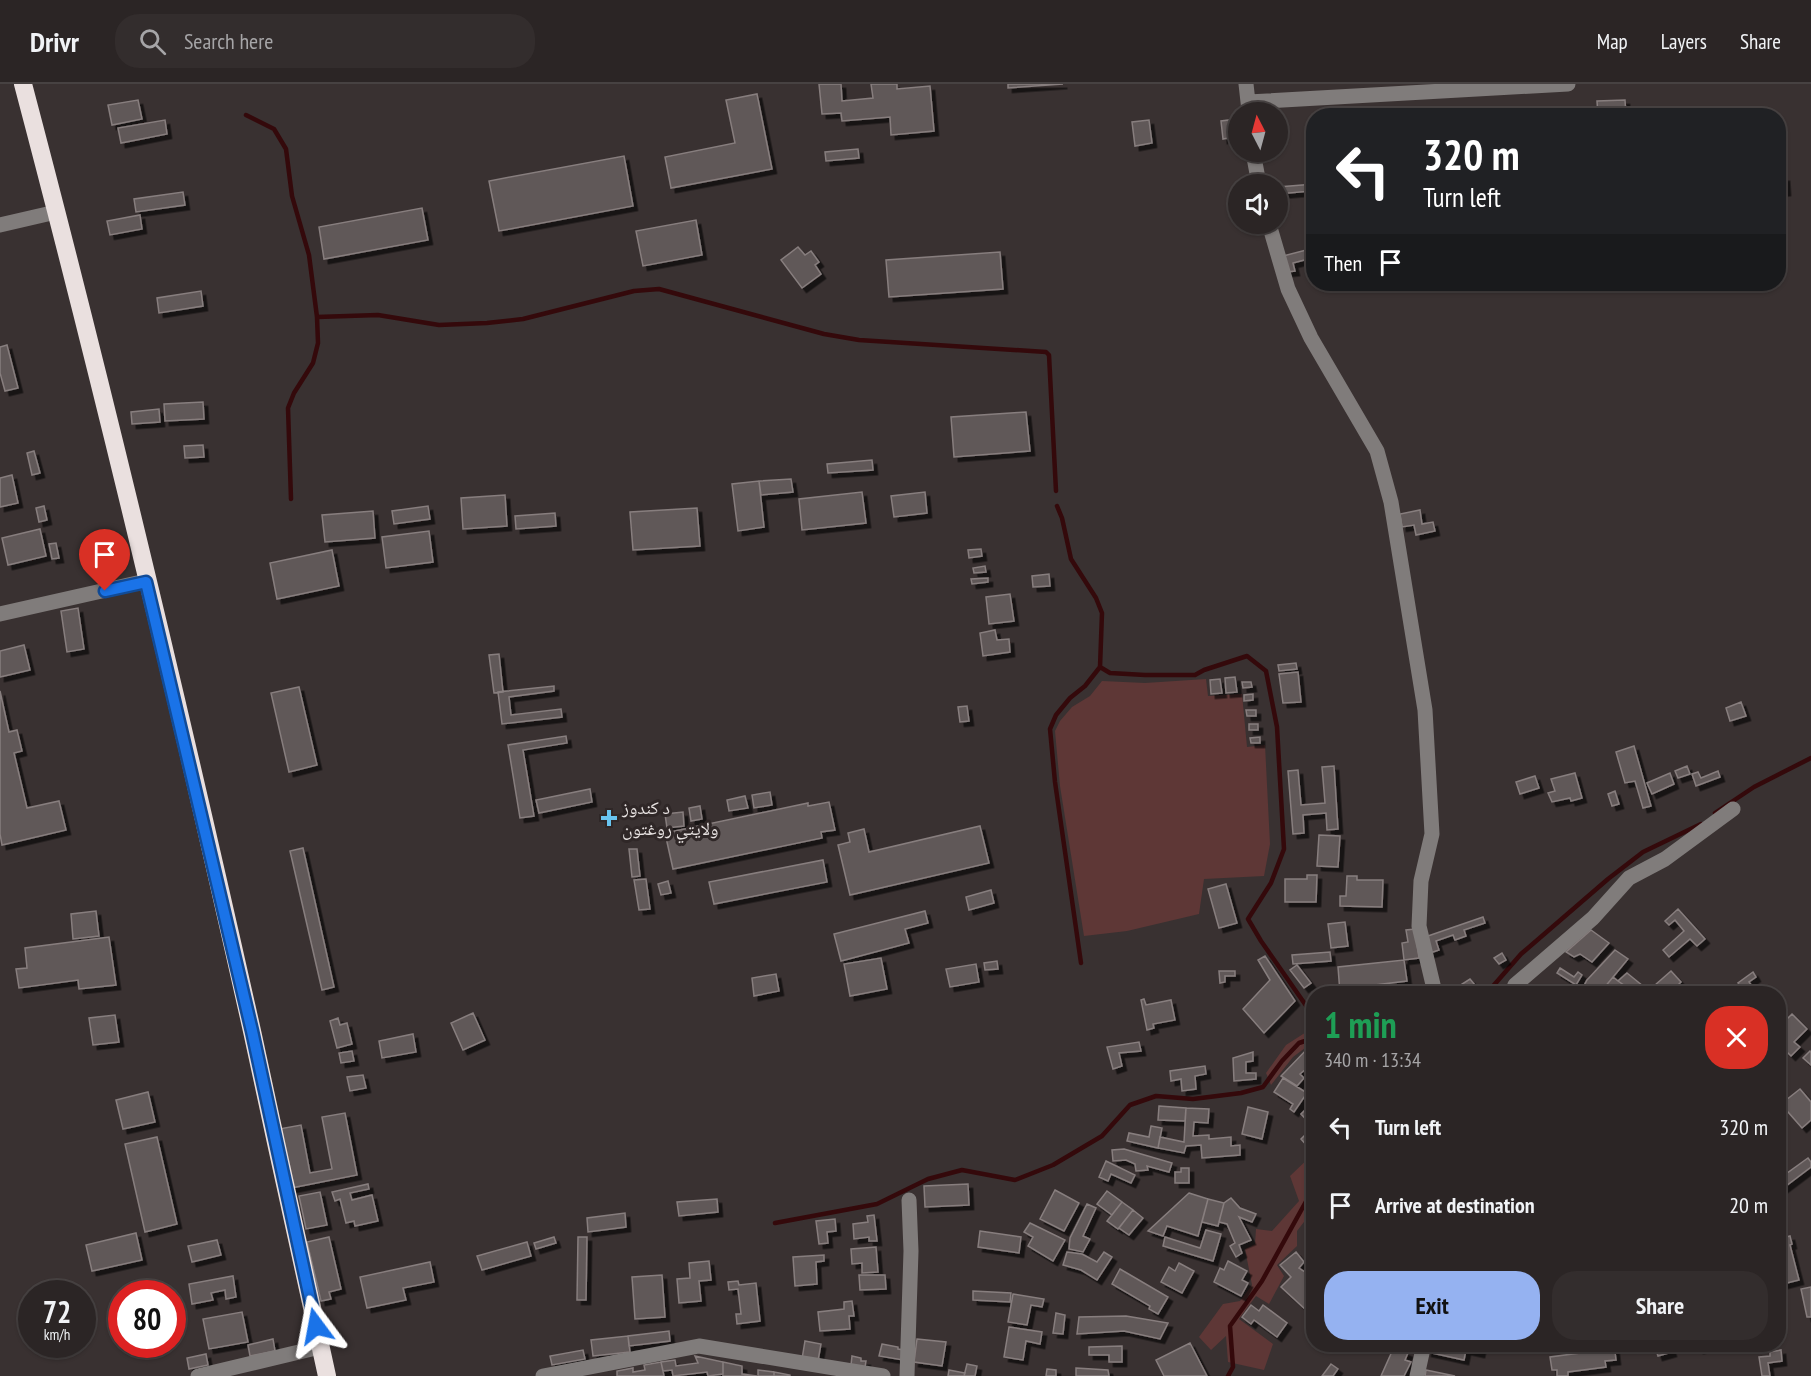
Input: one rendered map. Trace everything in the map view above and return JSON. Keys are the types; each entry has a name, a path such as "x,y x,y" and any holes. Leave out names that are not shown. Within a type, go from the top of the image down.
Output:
{"highway":[{"path":"22,84 56,212 146,582 252,1031 327,1376"}],"street":[{"path":"1246,84 1248,102"},
{"path":"1288,104 1568,84"},
{"path":"0,225 56,212"},
{"path":"1272,234 1288,289 1311,338 1377,451 1391,502 1425,710 1432,834 1421,881 1419,926 1433,986"},
{"path":"0,614 146,582"},
{"path":"1515,986 1593,918 1629,878 1665,859 1733,809"},
{"path":"907,1376 911,1251 909,1200"},
{"path":"543,1376 699,1346 884,1376"},
{"path":"198,1376 321,1347"},
{"path":"1417,1376 1422,1352"}],"shaded area":[{"path":"1206,679 1208,696 1242,694 1247,747 1265,745 1270,844 1264,876 1204,879 1199,914 1127,931 1084,936 1060,786 1055,731 1072,707 1090,696 1102,681 1145,683"},
{"path":"1306,1032 1306,1047 1293,1057 1271,1085 1266,1073 1286,1045"},
{"path":"1306,1161 1306,1219 1297,1231 1297,1246 1277,1265 1284,1276 1269,1304 1256,1296 1239,1319 1273,1344 1264,1370 1228,1362 1226,1336 1211,1350 1199,1337 1223,1304 1240,1301 1252,1285 1245,1249 1255,1244 1256,1229 1272,1231 1299,1201 1290,1176"}],"building":[{"path":"819,84 841,84 842,101 873,98 871,84 897,84 897,89 930,86 934,131 891,135 890,117 842,121 841,113 822,114"},
{"path":"1008,84 1063,84 1008,88"},
{"path":"757,94 772,169 671,188 665,157 735,143 726,100"},
{"path":"138,100 142,119 112,125 108,105"},
{"path":"1625,100 1626,108 1597,108 1597,101"},
{"path":"165,120 167,134 121,143 118,128"},
{"path":"1149,120 1152,143 1135,146 1132,122"},
{"path":"1228,120 1228,138 1223,139 1221,121"},
{"path":"858,149 859,158 826,161 825,152"},
{"path":"624,156 633,206 499,231 489,181"},
{"path":"1306,185 1306,191 1288,193 1288,186"},
{"path":"183,192 185,205 136,212 134,199"},
{"path":"422,208 428,240 324,259 319,227"},
{"path":"140,215 142,229 110,235 107,221"},
{"path":"696,220 702,255 643,266 636,231"},
{"path":"798,247 805,255 811,251 819,262 815,265 821,274 802,288 781,260"},
{"path":"1306,250 1306,260 1293,263 1295,271 1287,272 1283,256"},
{"path":"1000,252 1003,289 889,297 886,260"},
{"path":"201,291 203,306 159,313 157,298"},
{"path":"7,345 18,388 5,391 0,373 0,347"},
{"path":"203,402 204,419 165,421 164,404"},
{"path":"159,409 160,422 132,424 131,412"},
{"path":"1026,412 1030,451 954,457 951,417"},
{"path":"203,445 204,457 185,458 184,446"},
{"path":"34,451 40,473 32,475 27,453"},
{"path":"872,460 873,470 828,473 827,464"},
{"path":"12,475 18,503 0,507 0,478"},
{"path":"791,479 793,492 761,495 759,481"},
{"path":"759,481 764,527 738,531 732,484"},
{"path":"862,492 866,523 802,530 799,499"},
{"path":"925,492 927,513 894,517 891,496"},
{"path":"505,495 507,526 463,529 461,498"},
{"path":"44,506 47,520 39,522 36,508"},
{"path":"428,506 430,519 394,524 392,511"},
{"path":"697,508 700,546 633,550 630,512"},
{"path":"1420,510 1422,524 1433,522 1435,531 1416,535 1414,525 1402,527 1400,514"},
{"path":"373,511 375,538 325,542 322,515"},
{"path":"555,513 556,526 516,529 515,516"},
{"path":"40,529 46,556 8,565 2,538"},
{"path":"429,531 433,562 386,568 382,537"},
{"path":"56,543 59,558 52,559 49,544"},
{"path":"981,549 982,556 969,558 968,550"},
{"path":"332,550 339,586 277,599 270,563"},
{"path":"985,566 986,572 974,573 973,568"},
{"path":"1049,574 1050,586 1033,587 1032,576"},
{"path":"988,578 988,582 972,584 971,579"},
{"path":"1010,594 1014,621 989,624 986,597"},
{"path":"78,608 84,649 67,652 61,611"},
{"path":"995,630 997,640 1009,639 1010,652 983,656 980,633"},
{"path":"24,645 30,670 0,677 0,651"},
{"path":"499,654 503,692 494,693 489,655"},
{"path":"1296,663 1297,669 1279,671 1278,665"},
{"path":"1298,672 1301,702 1283,703 1279,674"},
{"path":"1235,677 1237,692 1226,693 1225,678"},
{"path":"1220,679 1222,693 1211,694 1210,680"},
{"path":"1242,682 1251,682 1252,687 1243,688"},
{"path":"554,686 554,691 509,697 511,715 561,709 562,717 502,724 498,692"},
{"path":"299,687 317,765 289,772 271,693"},
{"path":"0,691 9,732 17,730 22,751 14,753 27,808 59,801 66,830 2,845 0,834"},
{"path":"1253,694 1253,700 1244,701 1244,695"},
{"path":"1741,702 1746,716 1730,721 1726,708"},
{"path":"967,706 969,721 960,722 958,707"},
{"path":"1246,710 1256,710 1256,716 1247,716"},
{"path":"1249,724 1258,724 1258,730 1249,730"},
{"path":"566,736 567,743 523,750 534,816 520,818 508,745"},
{"path":"1260,737 1260,743 1251,743 1250,738"},
{"path":"1634,746 1651,806 1643,808 1635,781 1625,783 1616,752"},
{"path":"1334,766 1338,829 1327,830 1326,813 1303,815 1304,833 1293,834 1288,771 1298,770 1301,805 1325,803 1322,767"},
{"path":"1687,766 1690,774 1678,778 1675,771"},
{"path":"1718,771 1720,777 1696,786 1692,774 1698,772 1701,778"},
{"path":"1575,773 1582,798 1552,802 1548,793 1555,791 1551,779"},
{"path":"1670,773 1674,784 1652,794 1647,783"},
{"path":"1535,776 1539,788 1520,794 1516,782"},
{"path":"590,789 592,802 539,813 536,800"},
{"path":"1615,791 1619,804 1612,806 1608,794"},
{"path":"770,792 772,805 754,808 752,795"},
{"path":"745,796 748,808 729,811 727,800"},
{"path":"829,802 835,830 821,832 822,838 673,869 665,833 808,803 808,806"},
{"path":"700,806 702,819 691,821 689,808"},
{"path":"683,812 684,826 667,828 665,814"},
{"path":"980,826 989,863 850,895 838,845 850,842 848,833 864,829 869,852"},
{"path":"1319,835 1340,836 1338,867 1317,866"},
{"path":"303,848 334,987 322,990 290,851"},
{"path":"629,849 637,849 640,876 632,877"},
{"path":"823,860 827,882 714,904 709,882"},
{"path":"1307,875 1317,875 1316,902 1285,902 1285,879 1307,879"},
{"path":"1347,876 1357,876 1357,880 1383,880 1382,907 1340,906 1340,896 1346,896"},
{"path":"646,879 650,909 639,910 634,880"},
{"path":"668,881 671,893 661,895 658,884"},
{"path":"1226,884 1237,923 1219,928 1208,889"},
{"path":"991,890 994,903 969,910 966,897"},
{"path":"1678,909 1705,939 1697,946 1690,939 1669,957 1663,950 1684,931 1675,920 1669,925 1665,921"},
{"path":"96,911 99,936 73,939 71,914"},
{"path":"925,911 928,923 905,929 909,943 841,961 834,934"},
{"path":"1483,917 1485,923 1464,930 1466,936 1455,940 1453,935 1436,941 1439,950 1430,953 1425,937"},
{"path":"1345,922 1348,946 1331,948 1328,924"},
{"path":"1415,929 1419,958 1404,960 1402,943 1408,942 1406,930"},
{"path":"1591,930 1609,943 1592,962 1580,954 1574,957 1566,952"},
{"path":"109,937 116,985 79,989 78,980 19,988 16,969 27,968 25,948"},
{"path":"1615,950 1628,959 1606,986 1584,986"},
{"path":"1330,952 1331,961 1293,964 1292,955"},
{"path":"1502,953 1506,960 1499,964 1494,958"},
{"path":"1265,956 1295,1001 1264,1033 1243,1009 1270,980 1258,960"},
{"path":"881,958 887,989 850,996 844,964"},
{"path":"1404,960 1407,981 1375,986 1339,986 1338,967"},
{"path":"997,961 998,969 985,970 984,963"},
{"path":"976,964 979,982 950,987 946,969"},
{"path":"1297,965 1311,983 1304,988 1290,970"},
{"path":"1560,968 1574,977 1578,972 1582,975 1576,985 1557,973"},
{"path":"1219,971 1235,971 1235,976 1225,976 1225,982 1220,983"},
{"path":"1671,971 1681,982 1677,986 1654,986"},
{"path":"1753,972 1756,977 1749,982 1752,986 1740,986 1738,983"},
{"path":"1627,973 1643,986 1626,986 1618,981"},
{"path":"776,974 779,991 754,996 752,978"},
{"path":"1613,977 1625,986 1606,986"},
{"path":"1470,979 1475,985 1474,986 1459,986"},
{"path":"1144,999 1146,1005 1171,1000 1175,1020 1153,1024 1154,1028 1147,1030 1141,1000"},
{"path":"473,1013 485,1040 463,1050 451,1023"},
{"path":"1792,1014 1807,1029 1794,1042 1800,1047 1791,1056 1786,1051 1786,1020"},
{"path":"115,1015 119,1042 93,1045 89,1018"},
{"path":"338,1018 340,1025 347,1023 352,1044 337,1048 330,1021"},
{"path":"413,1034 416,1052 382,1058 379,1041"},
{"path":"1139,1042 1141,1051 1119,1053 1122,1066 1113,1069 1107,1047"},
{"path":"1306,1050 1306,1069 1300,1074 1304,1078 1297,1086 1281,1076"},
{"path":"352,1051 354,1061 341,1063 339,1053"},
{"path":"1810,1051 1811,1053 1811,1065 1803,1058"},
{"path":"1253,1052 1253,1061 1246,1062 1246,1073 1256,1073 1256,1079 1234,1081 1233,1058"},
{"path":"1205,1066 1206,1074 1195,1076 1196,1089 1182,1091 1181,1079 1171,1081 1170,1071"},
{"path":"363,1075 366,1088 350,1091 347,1077"},
{"path":"1283,1078 1306,1094 1294,1112 1290,1109 1293,1104 1274,1092"},
{"path":"1800,1089 1811,1102 1811,1120 1802,1128 1786,1110 1786,1100"},
{"path":"148,1092 155,1122 123,1129 116,1100"},
{"path":"1159,1106 1186,1108 1185,1121 1158,1120"},
{"path":"1248,1107 1268,1112 1262,1139 1242,1134"},
{"path":"1186,1108 1209,1109 1208,1123 1194,1122 1193,1136 1209,1135 1209,1139 1231,1137 1231,1146 1240,1145 1240,1155 1202,1158 1201,1145 1186,1146 1184,1153 1158,1148 1160,1137 1184,1142"},
{"path":"1306,1109 1306,1119 1301,1114"},
{"path":"345,1113 357,1175 291,1188 279,1129 301,1125 310,1173 332,1169 322,1117"},
{"path":"1151,1126 1162,1128 1158,1148 1127,1141 1129,1133 1149,1137"},
{"path":"1306,1134 1306,1145 1301,1139"},
{"path":"157,1137 177,1224 145,1232 125,1144"},
{"path":"1124,1149 1172,1163 1169,1172 1147,1166 1148,1170 1136,1171 1135,1164 1126,1160 1113,1161 1112,1150"},
{"path":"1808,1158 1811,1162 1811,1167 1786,1186 1786,1174"},
{"path":"1106,1161 1135,1175 1131,1183 1111,1174 1108,1181 1099,1177"},
{"path":"1181,1168 1189,1168 1189,1183 1175,1183 1175,1172 1181,1172"},
{"path":"368,1184 369,1189 350,1193 352,1200 372,1195 378,1221 355,1226 354,1221 346,1223 340,1199 335,1201 332,1192"},
{"path":"968,1184 969,1205 925,1207 924,1186"},
{"path":"1055,1190 1079,1203 1064,1231 1040,1219"},
{"path":"1107,1191 1122,1202 1112,1215 1097,1204"},
{"path":"320,1192 327,1225 306,1229 299,1196"},
{"path":"1189,1193 1208,1199 1198,1236 1167,1226 1163,1236 1148,1231"},
{"path":"1231,1198 1240,1208 1256,1214 1252,1222 1239,1217 1251,1240 1239,1245 1242,1253 1236,1257 1230,1246 1235,1243 1227,1224 1219,1222 1224,1203"},
{"path":"717,1199 718,1212 679,1216 677,1202"},
{"path":"1208,1199 1224,1203 1218,1226 1202,1222"},
{"path":"1122,1202 1133,1210 1118,1229 1107,1221"},
{"path":"1087,1204 1096,1208 1083,1236 1090,1239 1083,1252 1069,1249 1070,1238"},
{"path":"1133,1210 1143,1218 1129,1235 1119,1228"},
{"path":"625,1213 626,1227 588,1232 587,1218"},
{"path":"874,1215 877,1241 869,1241 869,1237 854,1239 853,1224 868,1222 867,1216"},
{"path":"835,1219 836,1231 827,1232 828,1243 819,1244 816,1221"},
{"path":"1030,1223 1065,1240 1053,1261 1028,1246 1033,1237 1024,1232"},
{"path":"1206,1230 1221,1234 1213,1261 1163,1246 1165,1237 1200,1248"},
{"path":"980,1231 1021,1237 1019,1253 978,1247"},
{"path":"136,1233 142,1260 92,1271 86,1245"},
{"path":"1790,1236 1792,1244 1790,1245 1799,1280 1786,1283 1786,1237"},
{"path":"329,1237 341,1289 329,1292 331,1299 321,1301 307,1242"},
{"path":"554,1237 556,1243 536,1249 534,1243"},
{"path":"578,1237 587,1237 586,1300 577,1300"},
{"path":"217,1240 221,1255 192,1262 188,1246"},
{"path":"527,1242 531,1256 482,1270 477,1256"},
{"path":"876,1247 878,1272 862,1273 862,1263 852,1264 851,1249"},
{"path":"1067,1252 1082,1254 1097,1262 1104,1252 1112,1257 1097,1280 1081,1270 1063,1265"},
{"path":"1296,1252 1304,1262 1299,1268 1306,1273 1306,1310 1281,1287 1291,1277 1280,1265"},
{"path":"824,1255 824,1261 816,1262 817,1284 795,1286 793,1257"},
{"path":"709,1261 711,1280 699,1281 701,1301 679,1303 677,1279 690,1278 689,1263"},
{"path":"1228,1261 1247,1271 1242,1280 1248,1283 1241,1296 1214,1282 1220,1268 1224,1270"},
{"path":"430,1262 434,1282 403,1288 406,1300 367,1308 360,1277"},
{"path":"1179,1263 1194,1271 1182,1293 1161,1282 1169,1267 1175,1271"},
{"path":"1120,1269 1168,1297 1158,1314 1149,1309 1150,1306 1112,1284"},
{"path":"662,1275 665,1317 635,1319 632,1277"},
{"path":"859,1275 885,1275 886,1289 860,1290"},
{"path":"233,1276 236,1297 226,1299 225,1290 211,1293 213,1300 192,1304 189,1284"},
{"path":"738,1281 739,1285 756,1283 760,1321 737,1324 736,1314 741,1314 738,1289 729,1290 728,1282"},
{"path":"1811,1287 1811,1317 1807,1317 1801,1289"},
{"path":"973,1291 1011,1293 1010,1302 973,1300"},
{"path":"1013,1294 1044,1299 1042,1307 1031,1305 1027,1325 1008,1322"},
{"path":"852,1301 854,1316 849,1316 850,1329 820,1331 818,1312 844,1309 844,1302"},
{"path":"1251,1305 1259,1311 1263,1305 1287,1323 1277,1337 1254,1320 1251,1324 1242,1317"},
{"path":"242,1312 248,1342 209,1349 203,1319"},
{"path":"1056,1313 1065,1315 1063,1334 1053,1333"},
{"path":"1126,1316 1168,1323 1160,1339 1124,1331 1077,1334 1079,1317"},
{"path":"1009,1327 1042,1332 1040,1344 1026,1341 1023,1360 1004,1357"},
{"path":"669,1331 670,1341 629,1346 628,1336"},
{"path":"628,1336 630,1352 593,1356 591,1340"},
{"path":"273,1339 275,1351 250,1356 248,1345"},
{"path":"917,1339 946,1342 942,1366 914,1362"},
{"path":"805,1341 821,1344 818,1361 802,1359"},
{"path":"1190,1343 1207,1376 1164,1376 1156,1360"},
{"path":"882,1344 905,1350 903,1360 879,1356"},
{"path":"1122,1346 1122,1362 1109,1362 1109,1355 1089,1355 1089,1347"},
{"path":"583,1350 585,1359 552,1365 550,1356"},
{"path":"1392,1352 1408,1353 1405,1360 1411,1362 1404,1376 1381,1376"},
{"path":"1427,1352 1466,1352 1464,1360"},
{"path":"1588,1352 1615,1352 1616,1360 1605,1361 1606,1367 1568,1372 1568,1376 1557,1376 1557,1370 1552,1370 1550,1357"},
{"path":"1657,1352 1672,1352 1658,1356"},
{"path":"1770,1352 1781,1352 1782,1361 1768,1363 1770,1376 1762,1376 1759,1357 1770,1356"},
{"path":"206,1354 208,1365 189,1369 187,1358"},
{"path":"695,1356 723,1362 723,1374 708,1376 707,1372 673,1376 672,1370 663,1371 661,1362 675,1360 676,1366 698,1363"},
{"path":"852,1356 866,1361 865,1367 851,1365"},
{"path":"661,1362 664,1376 617,1376 617,1371 633,1368 633,1372 645,1370 644,1365"},
{"path":"723,1362 742,1366 742,1374 757,1376 723,1376"},
{"path":"967,1364 977,1366 975,1376 964,1376"},
{"path":"1331,1364 1338,1369 1333,1376 1322,1376"},
{"path":"1076,1368 1108,1370 1109,1376 1076,1376"},
{"path":"1047,1369 1056,1370 1056,1376 1046,1376"},
{"path":"758,1370 774,1372 774,1376 758,1376"},
{"path":"949,1370 965,1373 964,1376 948,1376"},
{"path":"1426,1370 1455,1376 1425,1376"},
{"path":"774,1372 790,1375 790,1376 774,1376"}],"waterway":[{"path":"246,115 274,129 286,149 292,196 309,255 317,317 318,343 313,363 294,393 288,408 291,499"},
{"path":"317,317 378,315 439,325 487,323 523,319 634,291 659,289 824,334 859,340 1046,352 1049,355 1056,491"},
{"path":"1057,506 1071,559 1096,598 1102,613 1100,667 1110,673 1195,675 1247,656 1266,671 1277,727 1284,849 1271,883 1248,919 1306,1006"},
{"path":"1081,963 1055,782 1050,729 1056,715 1100,667"},
{"path":"1715,813 1754,787 1811,758"},
{"path":"1493,986 1521,954 1608,879 1643,852 1701,824"},
{"path":"775,1223 877,1204 928,1179 962,1170 1015,1180 1053,1165 1102,1136 1130,1105 1156,1096 1193,1099 1241,1093 1263,1087 1282,1061 1299,1043 1306,1041"},
{"path":"1228,1376 1233,1367 1230,1326 1262,1281 1306,1201"}],"place":[{"name":"د کندوز ولایتي روغتون","path":"609,818"}],"route":[{"path":"105,591 146,582 252,1031 316,1326"}]}
